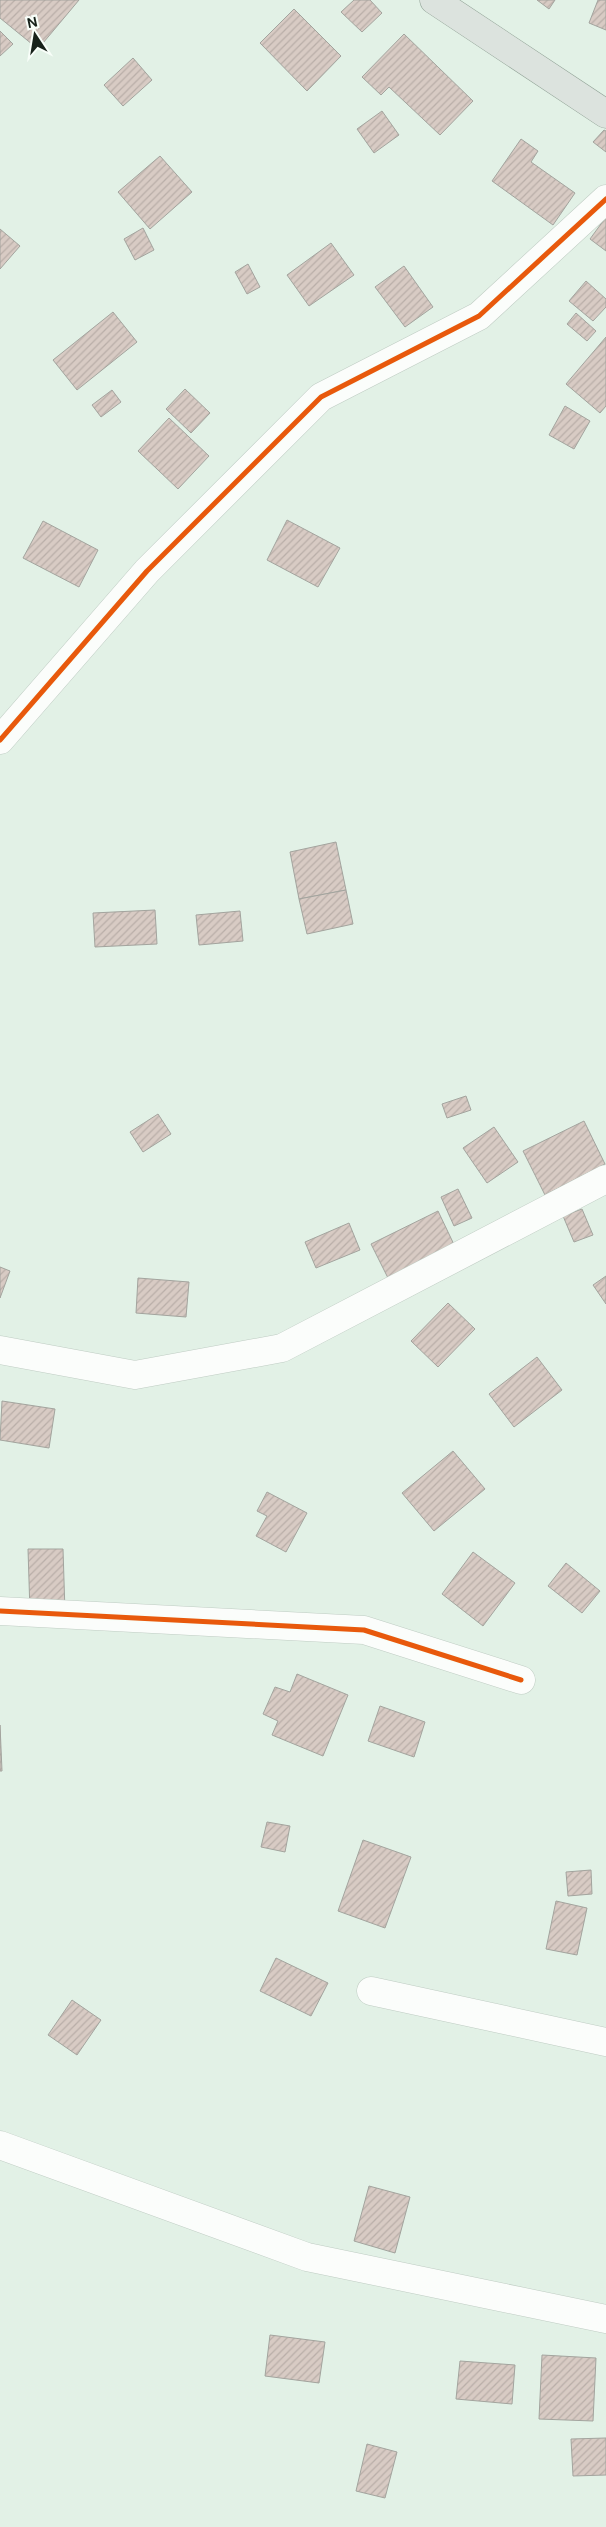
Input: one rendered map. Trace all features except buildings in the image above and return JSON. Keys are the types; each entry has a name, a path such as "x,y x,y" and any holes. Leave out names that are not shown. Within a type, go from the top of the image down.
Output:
{"main road":[{"path":"434,0 606,114"}],"street":[{"path":"0,740 147,571 321,397 479,316 606,199"},
{"path":"0,1350 135,1375 282,1348 606,1179"},
{"path":"0,1611 364,1630 521,1680"},
{"path":"371,1991 606,2042"},
{"path":"0,2145 307,2256 606,2319"}],"cycle path":[{"path":"0,740 147,571 321,397 479,316 606,199"},
{"path":"0,1611 364,1630 521,1680"}]}
